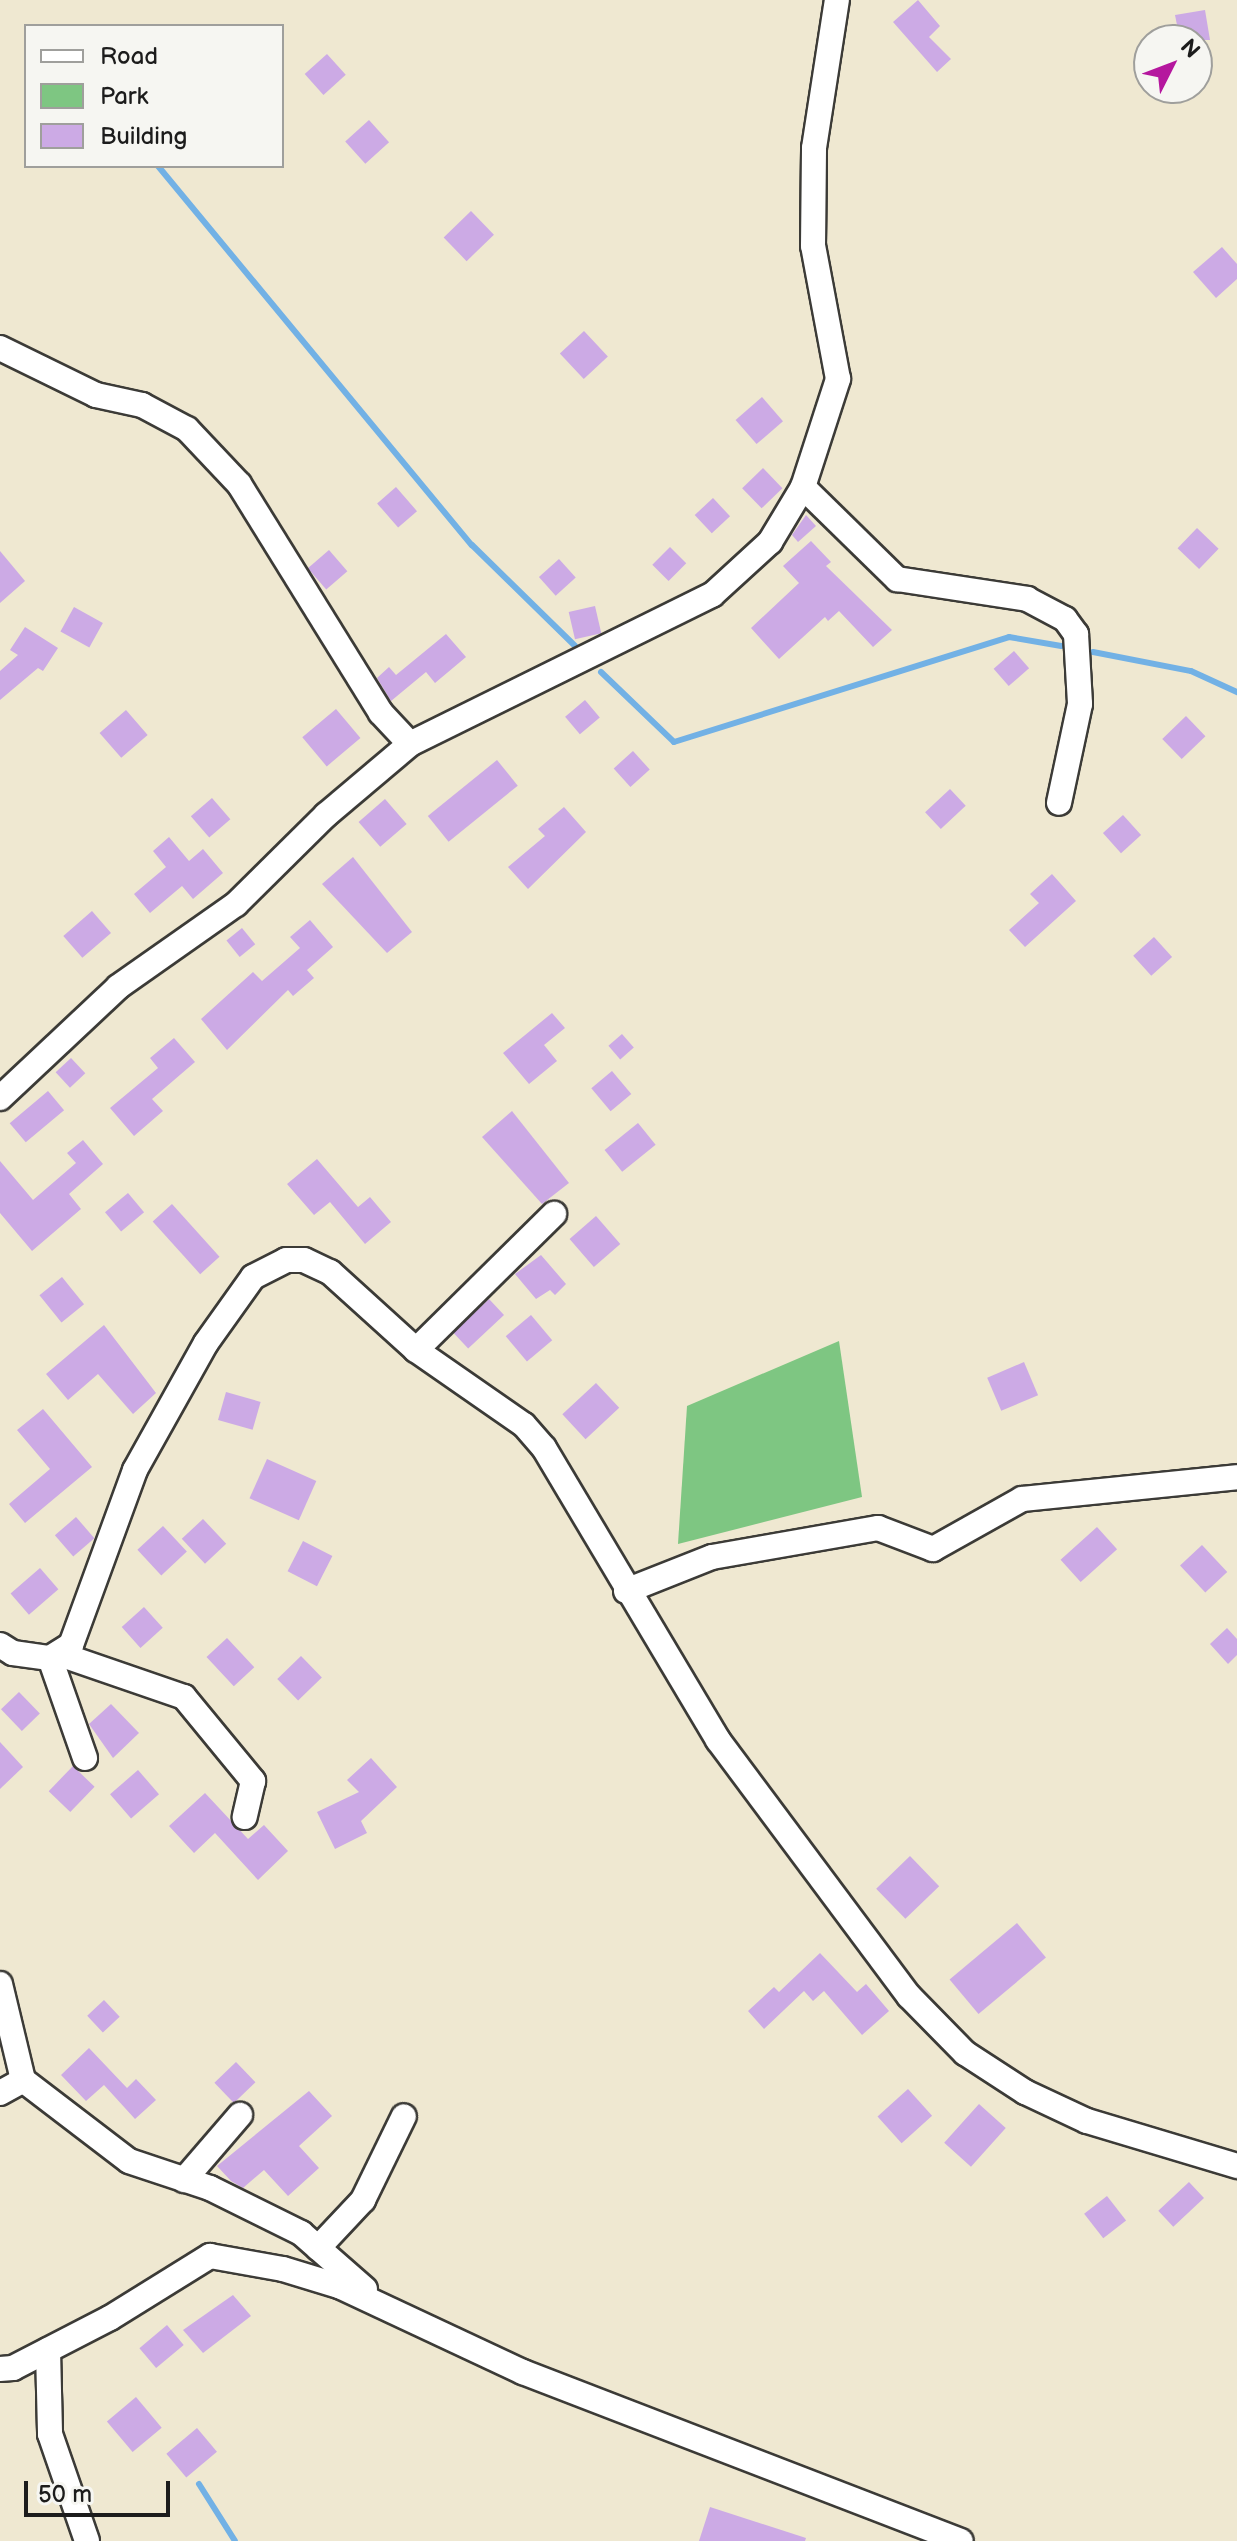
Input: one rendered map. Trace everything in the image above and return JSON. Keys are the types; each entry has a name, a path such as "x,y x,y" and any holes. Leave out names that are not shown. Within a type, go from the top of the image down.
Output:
{"street":[{"path":"0,1098 118,987 236,904 326,815 410,744 712,595 770,542 803,487 838,379 813,246 814,148 837,0"},
{"path":"0,348 96,395 142,405 187,429 239,484 381,713 410,744"},
{"path":"803,487 897,579 1027,599 1065,619 1076,634 1080,704 1059,803"},
{"path":"416,1350 554,1214"},
{"path":"56,1657 71,1645 135,1470 206,1343 253,1277 286,1260 304,1260 330,1272 416,1350 514,1417 544,1448 626,1591 727,1752 909,1996 965,2053 1025,2092 1087,2121 1237,2166"},
{"path":"626,1591 712,1557 878,1528 933,1549 1022,1499 1237,1477"},
{"path":"0,1645 13,1653 56,1657 184,1697 253,1781 245,1817"},
{"path":"56,1657 85,1758"},
{"path":"0,1984 23,2080 129,2161 184,2180 301,2233 384,2307"},
{"path":"0,2093 23,2080"},
{"path":"184,2180 240,2115"},
{"path":"318,2248 363,2200 404,2116"},
{"path":"0,2369 48,2350 210,2256 283,2269 339,2286 523,2372 960,2541"},
{"path":"48,2350 50,2434 87,2541"}],"green space":[{"path":"839,1341 862,1497 678,1544 687,1406"}],"building":[{"path":"918,0 940,26 929,37 951,59 937,72 893,22"},
{"path":"1205,10 1207,24 1177,24 1175,15"},
{"path":"327,54 346,75 323,95 305,74"},
{"path":"369,120 389,142 365,164 345,141"},
{"path":"471,211 494,235 467,261 444,237"},
{"path":"1222,247 1237,264 1237,279 1216,298 1193,272"},
{"path":"584,331 608,357 584,379 560,354"},
{"path":"762,397 783,421 757,444 736,420"},
{"path":"763,468 782,488 762,508 742,488"},
{"path":"396,487 417,511 398,528 377,503"},
{"path":"713,498 730,516 712,533 695,515"},
{"path":"806,515 816,526 798,542 792,535"},
{"path":"1197,528 1219,549 1199,569 1178,548"},
{"path":"811,541 831,562 826,566 892,630 873,647 839,611 828,621 825,617 779,659 751,628 799,583 783,566"},
{"path":"670,547 686,563 669,581 652,565"},
{"path":"329,550 347,571 326,590 308,568"},
{"path":"0,551 25,581 0,603"},
{"path":"559,559 576,578 556,596 539,577"},
{"path":"595,606 601,633 575,639 569,612"},
{"path":"74,607 103,623 89,647 60,631"},
{"path":"25,627 58,648 43,671 38,668 0,700 0,671 18,655 10,650"},
{"path":"446,634 466,657 435,683 426,672 391,701 377,678 389,667 396,675"},
{"path":"1014,651 1029,668 1009,686 994,669"},
{"path":"585,700 600,718 580,734 565,717"},
{"path":"336,709 360,738 327,766 302,737"},
{"path":"126,710 148,735 121,758 100,733"},
{"path":"1186,716 1205,736 1182,759 1162,739"},
{"path":"633,751 650,770 630,787 614,768"},
{"path":"497,760 518,786 449,842 428,816"},
{"path":"950,789 966,806 941,829 925,812"},
{"path":"212,798 230,819 209,838 191,816"},
{"path":"385,799 407,824 380,847 359,822"},
{"path":"564,807 586,832 528,889 508,867 545,836 538,829"},
{"path":"1123,815 1141,835 1121,853 1103,833"},
{"path":"169,837 189,861 203,849 223,873 193,899 182,886 150,913 134,894 166,867 153,851"},
{"path":"353,857 412,932 387,953 322,884"},
{"path":"1052,874 1076,901 1025,947 1009,930 1039,903 1030,894"},
{"path":"92,911 111,933 82,958 63,936"},
{"path":"310,920 333,947 307,970 314,978 293,996 288,990 227,1050 201,1019 253,972 262,981 300,948 290,937"},
{"path":"242,928 255,944 240,957 226,941"},
{"path":"1154,937 1172,957 1151,976 1133,956"},
{"path":"552,1013 565,1028 544,1045 557,1061 529,1084 503,1053"},
{"path":"622,1034 634,1048 620,1059 608,1046"},
{"path":"174,1038 195,1062 152,1099 163,1111 134,1136 110,1108 158,1068 150,1058"},
{"path":"71,1058 85,1073 70,1088 56,1072"},
{"path":"612,1071 631,1094 611,1111 591,1088"},
{"path":"48,1091 64,1110 26,1142 10,1123"},
{"path":"512,1111 569,1183 542,1204 482,1137"},
{"path":"638,1123 656,1145 622,1172 605,1150"},
{"path":"83,1140 103,1164 69,1194 81,1209 32,1251 0,1213 0,1161 33,1200 76,1163 67,1153"},
{"path":"317,1159 358,1207 370,1197 391,1222 365,1244 330,1202 314,1215 287,1184"},
{"path":"128,1193 144,1212 121,1231 105,1212"},
{"path":"172,1204 220,1257 200,1274 153,1221"},
{"path":"596,1216 620,1244 594,1267 570,1239"},
{"path":"541,1255 566,1284 555,1295 550,1290 536,1299 515,1274"},
{"path":"62,1277 84,1304 61,1322 39,1295"},
{"path":"489,1299 504,1315 468,1349 453,1332"},
{"path":"531,1315 552,1340 527,1361 506,1336"},
{"path":"104,1325 156,1393 133,1414 98,1374 68,1400 46,1374"},
{"path":"1024,1362 1038,1395 1001,1411 987,1378"},
{"path":"596,1383 619,1408 586,1439 562,1414"},
{"path":"226,1392 261,1402 253,1430 218,1420"},
{"path":"43,1409 92,1467 25,1523 9,1504 50,1469 17,1430"},
{"path":"267,1459 316,1481 299,1520 250,1498"},
{"path":"76,1517 94,1538 73,1557 55,1535"},
{"path":"203,1519 226,1544 205,1564 182,1539"},
{"path":"163,1526 187,1552 161,1575 137,1550"},
{"path":"1097,1527 1117,1549 1081,1582 1061,1560"},
{"path":"303,1541 332,1556 317,1586 288,1571"},
{"path":"1202,1545 1227,1572 1205,1593 1180,1565"},
{"path":"40,1568 58,1589 29,1615 11,1594"},
{"path":"144,1607 163,1628 140,1648 122,1627"},
{"path":"1227,1628 1237,1639 1237,1655 1228,1664 1210,1644"},
{"path":"227,1638 254,1667 234,1686 207,1657"},
{"path":"301,1656 322,1678 298,1701 277,1679"},
{"path":"19,1692 40,1714 22,1731 1,1709"},
{"path":"111,1704 139,1733 113,1758 89,1724"},
{"path":"0,1742 23,1767 0,1789"},
{"path":"371,1758 397,1787 361,1821 367,1833 335,1849 317,1812 359,1792 347,1780"},
{"path":"73,1766 95,1787 70,1812 49,1791"},
{"path":"138,1770 159,1794 131,1818 110,1794"},
{"path":"205,1793 248,1839 264,1825 288,1851 258,1880 215,1833 194,1853 169,1826"},
{"path":"910,1856 939,1886 905,1919 876,1889"},
{"path":"1017,1923 1046,1957 979,2014 950,1980"},
{"path":"820,1953 857,1992 866,1984 889,2011 862,2035 824,1991 813,2001 804,1991 764,2029 748,2011 774,1987 779,1992"},
{"path":"104,2000 120,2017 103,2033 87,2016"},
{"path":"89,2048 127,2088 136,2079 156,2100 135,2119 104,2085 86,2101 61,2075"},
{"path":"236,2062 255,2082 234,2103 214,2083"},
{"path":"908,2089 932,2116 902,2143 878,2116"},
{"path":"309,2091 332,2116 299,2146 319,2168 288,2196 264,2170 243,2188 231,2181 217,2166"},
{"path":"979,2104 1006,2128 971,2167 944,2143"},
{"path":"1189,2182 1204,2198 1173,2227 1158,2211"},
{"path":"1107,2196 1126,2220 1103,2238 1084,2214"},
{"path":"233,2295 251,2316 203,2353 183,2330"},
{"path":"167,2325 184,2345 156,2368 139,2348"},
{"path":"136,2397 162,2428 133,2452 107,2421"},
{"path":"197,2428 217,2452 186,2477 166,2454"},
{"path":"710,2507 806,2538 805,2541 699,2541"}],"waterway":[{"path":"160,168 472,545 575,646"},
{"path":"601,672 674,742 1009,637 1061,646"},
{"path":"1093,652 1191,671 1237,692"},
{"path":"199,2484 235,2541"}]}
